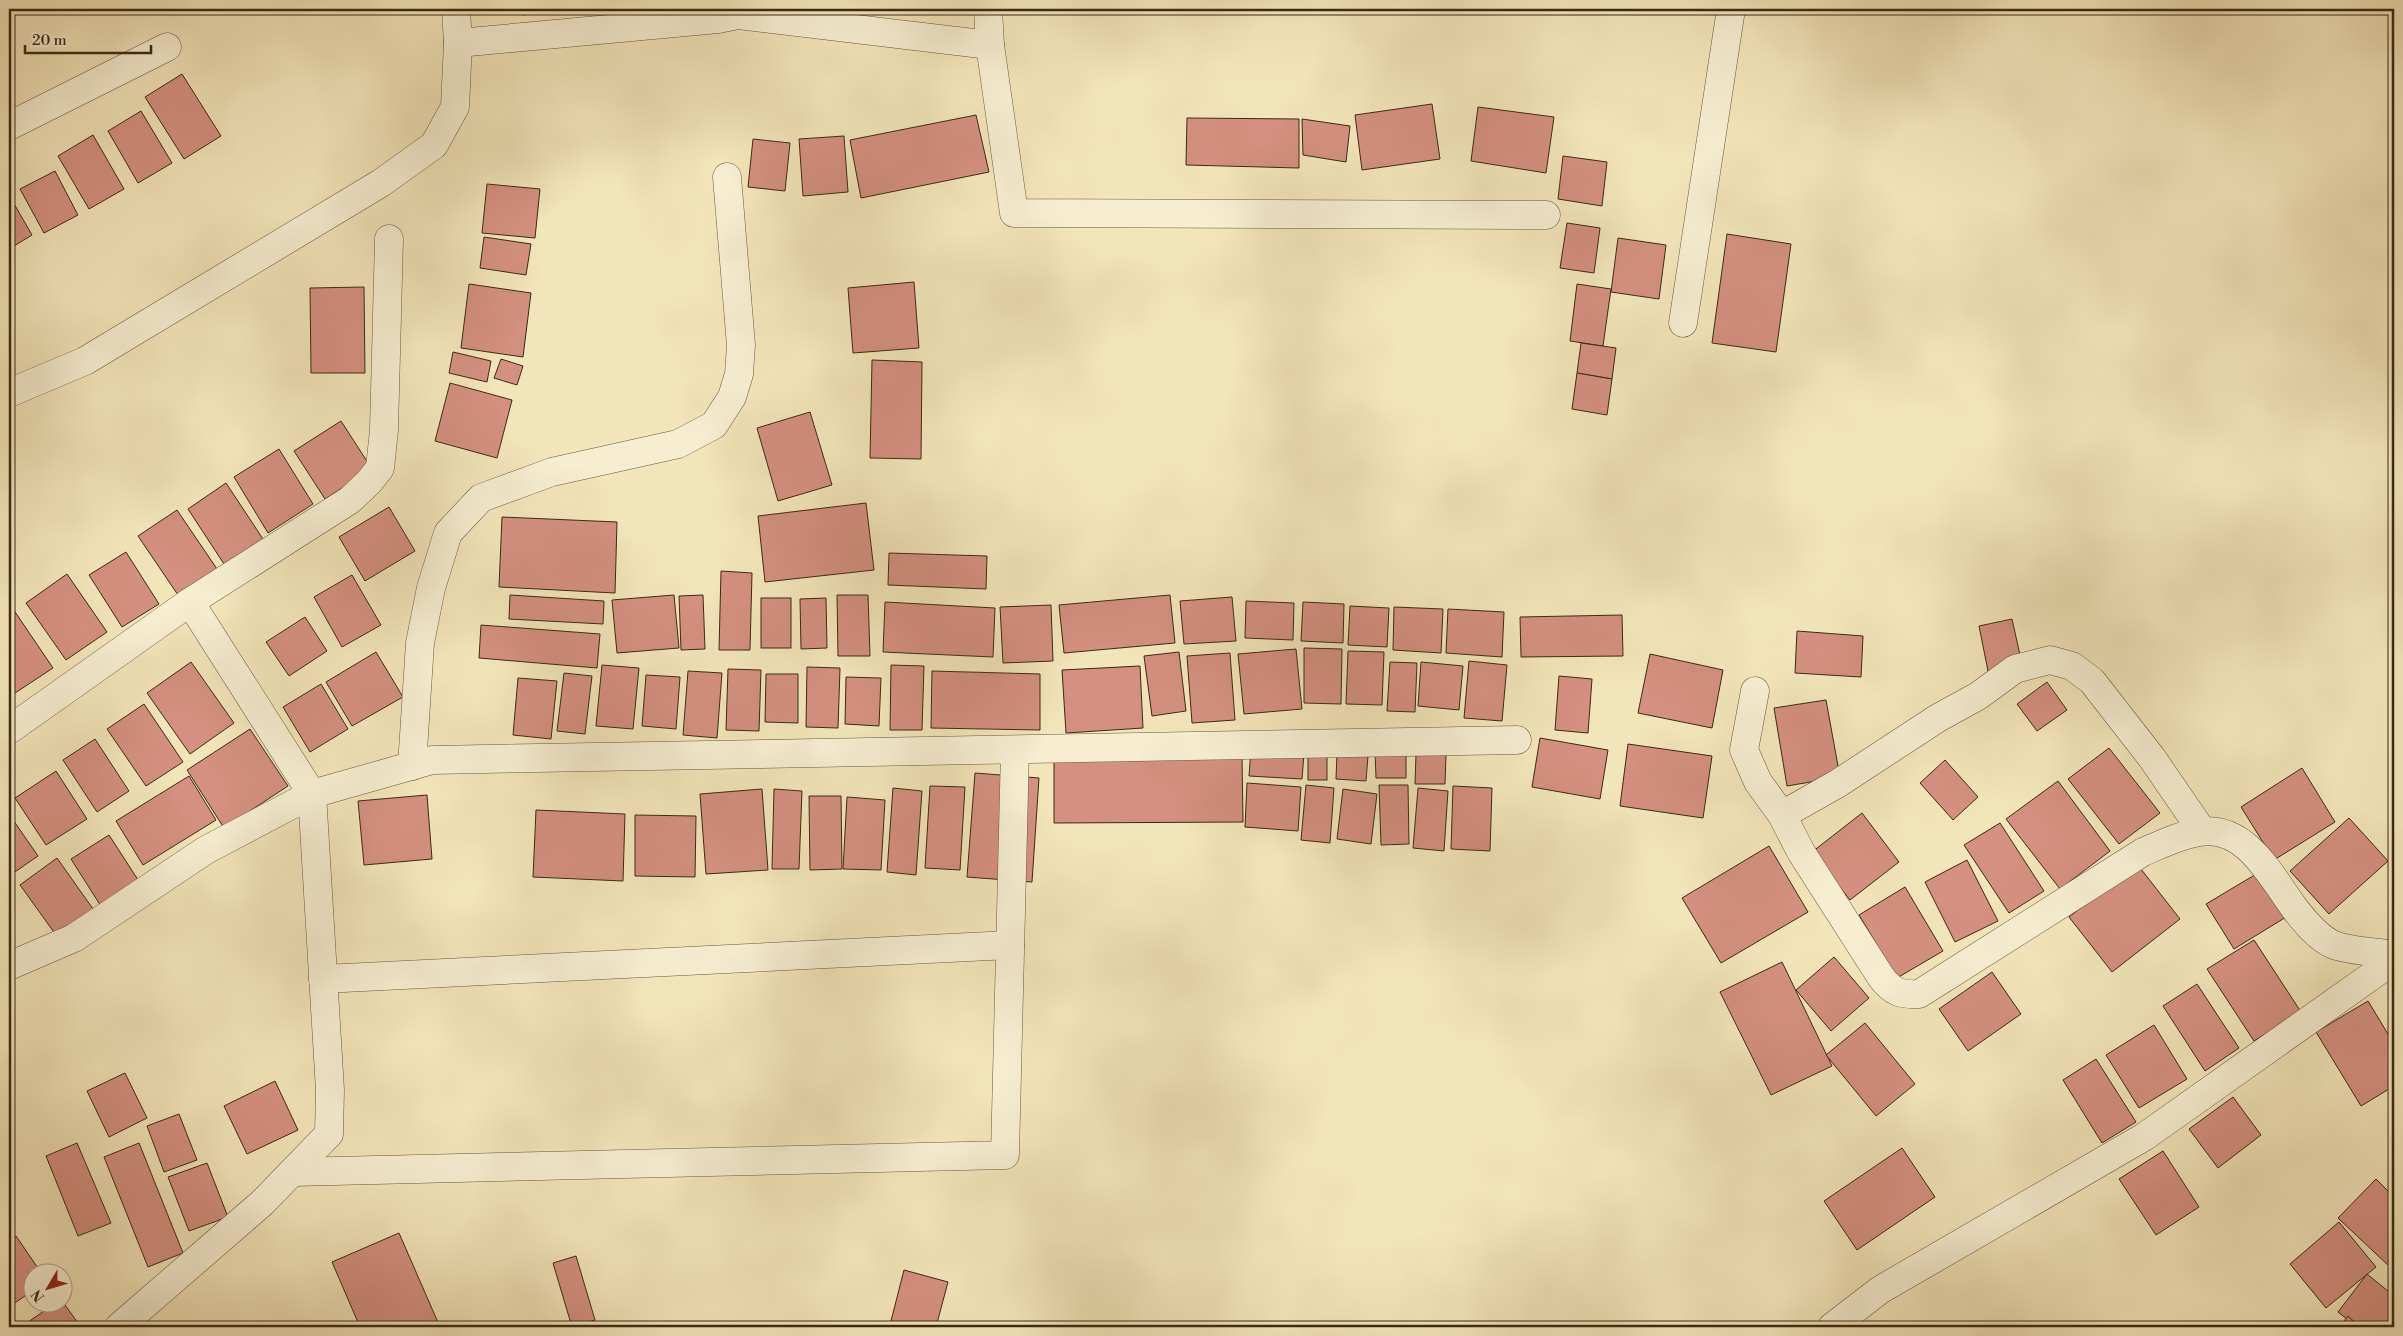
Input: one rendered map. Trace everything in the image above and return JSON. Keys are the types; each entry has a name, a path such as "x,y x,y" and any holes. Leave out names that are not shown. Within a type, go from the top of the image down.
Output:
{"street":[{"path":"9,393 86,361 381,183 434,145 455,106 458,43 456,9"},
{"path":"988,9 990,45 1014,213 1546,215"},
{"path":"1683,324 1731,9"},
{"path":"458,43 718,19 738,15 990,45"},
{"path":"9,126 167,47"},
{"path":"412,766 420,643 431,588 448,533 482,498 552,472 678,444 714,425 732,397 739,374 741,345 727,177"},
{"path":"9,730 190,602 350,500 369,482 380,468 384,430 389,239"},
{"path":"119,1327 262,1203 329,1134 330,1090 312,794 190,602"},
{"path":"1782,815 1837,784 1938,718 1978,696 2015,669 2050,660 2072,666 2092,681 2152,758 2202,831"},
{"path":"1755,691 1744,750 1758,782 1782,815 1801,852 1881,978 1889,988 1902,995 1919,994 2143,852 2181,836 2202,831 2225,832 2241,842 2257,857 2314,931 2334,945 2394,956"},
{"path":"9,966 74,938 206,850 312,794 432,760 1518,740"},
{"path":"293,1172 1005,1155 1015,750"},
{"path":"323,979 1010,945"},
{"path":"1832,1327 1880,1290 2144,1136 2394,960"}],"building":[{"path":"522,9 570,9 523,15"},
{"path":"182,74 221,136 184,159 145,97"},
{"path":"1432,104 1440,159 1362,170 1355,115"},
{"path":"1478,107 1554,117 1546,173 1471,161"},
{"path":"141,111 172,163 138,183 108,131"},
{"path":"976,115 989,172 861,198 850,140"},
{"path":"1187,118 1299,119 1299,168 1186,165"},
{"path":"1302,119 1350,126 1346,162 1303,155"},
{"path":"93,135 124,189 89,209 58,156"},
{"path":"844,136 848,192 803,196 799,139"},
{"path":"753,139 790,143 785,191 748,187"},
{"path":"1563,156 1607,162 1602,206 1558,199"},
{"path":"55,171 78,215 44,233 20,189"},
{"path":"487,184 540,189 535,238 482,233"},
{"path":"9,195 32,235 9,249"},
{"path":"1567,223 1600,228 1594,273 1560,268"},
{"path":"1727,234 1791,244 1776,352 1712,343"},
{"path":"484,237 531,244 526,275 480,268"},
{"path":"1618,238 1666,245 1659,299 1611,292"},
{"path":"914,282 919,348 853,353 848,288"},
{"path":"469,284 531,293 523,357 461,348"},
{"path":"1577,284 1611,289 1603,346 1570,341"},
{"path":"364,287 365,373 311,373 310,288"},
{"path":"1581,343 1616,348 1612,379 1577,373"},
{"path":"453,352 491,361 487,382 449,373"},
{"path":"501,359 523,366 517,385 494,378"},
{"path":"872,360 922,362 921,459 870,458"},
{"path":"1577,373 1612,379 1607,415 1572,409"},
{"path":"450,383 512,400 497,458 435,441"},
{"path":"810,412 832,485 778,501 757,428"},
{"path":"341,421 372,469 325,499 294,451"},
{"path":"279,449 313,504 268,533 234,477"},
{"path":"226,483 263,539 224,564 188,509"},
{"path":"866,503 874,570 765,582 758,516"},
{"path":"389,507 415,551 365,581 339,537"},
{"path":"177,510 217,569 178,595 138,536"},
{"path":"502,517 617,522 615,593 499,587"},
{"path":"126,552 159,604 122,627 89,575"},
{"path":"889,553 987,556 986,589 888,585"},
{"path":"721,571 752,573 750,650 719,650"},
{"path":"67,574 107,632 66,660 26,603"},
{"path":"352,575 381,625 342,647 314,597"},
{"path":"510,595 604,601 603,624 509,619"},
{"path":"674,595 679,648 617,653 612,600"},
{"path":"703,595 705,649 681,650 679,596"},
{"path":"837,595 868,595 870,656 838,656"},
{"path":"1170,595 1175,643 1064,653 1059,605"},
{"path":"1232,597 1236,641 1184,644 1180,601"},
{"path":"761,598 791,598 791,648 761,648"},
{"path":"826,598 827,648 801,649 800,599"},
{"path":"1246,601 1294,603 1293,640 1245,638"},
{"path":"885,602 995,608 993,657 883,652"},
{"path":"1303,602 1344,604 1343,643 1301,641"},
{"path":"9,603 53,668 9,697"},
{"path":"1051,605 1053,661 1003,663 1000,607"},
{"path":"1350,606 1389,608 1387,647 1348,645"},
{"path":"1394,607 1443,609 1441,653 1393,650"},
{"path":"1448,609 1504,612 1502,657 1446,653"},
{"path":"1622,615 1623,656 1521,657 1520,617"},
{"path":"305,617 327,651 289,676 266,642"},
{"path":"2012,619 2022,664 1988,671 1979,626"},
{"path":"481,625 600,634 597,668 479,658"},
{"path":"1797,631 1863,636 1861,677 1795,673"},
{"path":"1304,648 1342,649 1341,704 1304,703"},
{"path":"1296,649 1302,709 1244,714 1238,654"},
{"path":"1348,651 1384,652 1382,705 1346,704"},
{"path":"376,652 403,697 352,726 326,682"},
{"path":"1179,652 1186,711 1152,716 1144,656"},
{"path":"1230,653 1235,720 1192,723 1187,656"},
{"path":"1650,654 1723,670 1712,728 1638,713"},
{"path":"1469,661 1507,665 1502,721 1464,718"},
{"path":"191,662 234,723 190,754 147,693"},
{"path":"1390,662 1417,663 1415,712 1387,711"},
{"path":"1421,662 1463,666 1459,710 1418,706"},
{"path":"602,665 639,668 633,729 596,726"},
{"path":"891,665 924,666 922,730 890,730"},
{"path":"1140,666 1143,728 1066,733 1062,670"},
{"path":"807,667 840,668 838,728 806,727"},
{"path":"728,669 761,670 759,731 726,730"},
{"path":"688,671 722,673 717,738 683,735"},
{"path":"932,671 1040,674 1040,730 931,728"},
{"path":"564,673 592,676 585,734 557,731"},
{"path":"766,674 798,674 798,723 765,722"},
{"path":"646,675 680,677 676,729 642,726"},
{"path":"1559,676 1592,679 1588,733 1555,730"},
{"path":"846,677 881,678 879,726 845,724"},
{"path":"518,678 557,681 551,739 513,735"},
{"path":"2047,682 2067,710 2037,731 2017,704"},
{"path":"321,684 348,729 310,752 283,707"},
{"path":"1826,700 1840,777 1787,786 1774,708"},
{"path":"144,704 183,762 146,786 107,729"},
{"path":"250,729 288,786 224,828 187,770"},
{"path":"1540,738 1608,750 1600,799 1532,787"},
{"path":"95,739 129,791 97,812 63,760"},
{"path":"1628,744 1712,756 1703,818 1620,806"},
{"path":"2109,748 2160,813 2119,844 2068,779"},
{"path":"1251,750 1304,754 1302,779 1249,776"},
{"path":"1375,752 1406,753 1406,778 1376,778"},
{"path":"1337,753 1368,756 1366,781 1336,779"},
{"path":"1308,754 1327,754 1327,780 1308,780"},
{"path":"1416,754 1446,755 1445,784 1415,784"},
{"path":"1054,756 1242,756 1243,822 1054,823"},
{"path":"1945,760 1978,797 1953,820 1920,783"},
{"path":"2302,768 2335,822 2274,860 2241,807"},
{"path":"56,771 87,819 46,845 15,798"},
{"path":"975,773 1039,778 1032,882 967,877"},
{"path":"189,776 216,820 143,865 116,821"},
{"path":"2058,781 2110,851 2060,889 2006,819"},
{"path":"1247,783 1301,787 1298,831 1245,827"},
{"path":"1306,785 1334,788 1330,843 1301,840"},
{"path":"1379,785 1408,785 1409,844 1381,845"},
{"path":"930,786 965,787 960,870 925,868"},
{"path":"1453,786 1492,788 1490,851 1451,849"},
{"path":"893,788 922,791 916,875 887,872"},
{"path":"1418,788 1448,791 1444,851 1413,848"},
{"path":"762,789 768,870 706,874 700,794"},
{"path":"774,789 802,791 799,869 772,869"},
{"path":"1343,789 1377,794 1371,844 1337,839"},
{"path":"427,795 432,859 364,865 358,801"},
{"path":"809,796 841,796 842,869 810,870"},
{"path":"847,797 885,800 881,870 843,869"},
{"path":"536,810 625,814 623,881 533,877"},
{"path":"1862,813 1899,862 1850,900 1812,852"},
{"path":"9,814 38,856 9,876"},
{"path":"635,815 696,816 695,877 635,876"},
{"path":"2349,818 2388,861 2329,914 2290,871"},
{"path":"2000,823 2044,891 2009,913 1964,845"},
{"path":"109,835 142,886 104,911 71,859"},
{"path":"1769,846 1808,912 1721,963 1682,898"},
{"path":"57,858 98,916 61,942 20,885"},
{"path":"1967,860 1998,921 1955,942 1925,882"},
{"path":"2137,864 2180,919 2112,972 2069,917"},
{"path":"2263,870 2291,914 2234,949 2206,904"},
{"path":"1905,887 1943,951 1897,978 1859,915"},
{"path":"2254,940 2301,1012 2254,1041 2207,969"},
{"path":"1834,957 1869,998 1831,1031 1796,990"},
{"path":"1782,962 1832,1066 1771,1095 1720,992"},
{"path":"1992,972 2021,1014 1968,1051 1939,1009"},
{"path":"2197,984 2239,1048 2205,1071 2163,1006"},
{"path":"2368,1001 2394,1044 2394,1086 2361,1106 2316,1032"},
{"path":"1865,1023 1915,1084 1876,1116 1826,1055"},
{"path":"2154,1025 2187,1079 2139,1108 2106,1055"},
{"path":"2096,1059 2136,1122 2102,1143 2063,1080"},
{"path":"125,1073 147,1118 109,1137 87,1091"},
{"path":"275,1081 298,1130 247,1154 224,1106"},
{"path":"2233,1097 2261,1135 2218,1168 2189,1129"},
{"path":"179,1114 197,1160 164,1172 147,1126"},
{"path":"77,1143 111,1223 78,1236 46,1156"},
{"path":"139,1143 183,1253 148,1267 104,1157"},
{"path":"1902,1148 1935,1197 1857,1250 1824,1201"},
{"path":"2163,1151 2199,1207 2156,1235 2119,1179"},
{"path":"207,1163 228,1217 189,1231 168,1177"},
{"path":"2376,1179 2394,1197 2394,1263 2390,1267 2338,1218"},
{"path":"2339,1222 2376,1267 2326,1308 2290,1264"},
{"path":"399,1233 440,1327 360,1327 332,1262"},
{"path":"16,1236 35,1264 22,1264 22,1298 9,1307 9,1241"},
{"path":"576,1256 595,1320 572,1327 553,1263"},
{"path":"904,1270 948,1282 936,1327 917,1327 891,1321"},
{"path":"2367,1274 2394,1296 2394,1327 2357,1327 2338,1312"},
{"path":"40,1314 72,1314 81,1327 21,1327"},
{"path":"2348,1316 2360,1327 2339,1327"}]}
